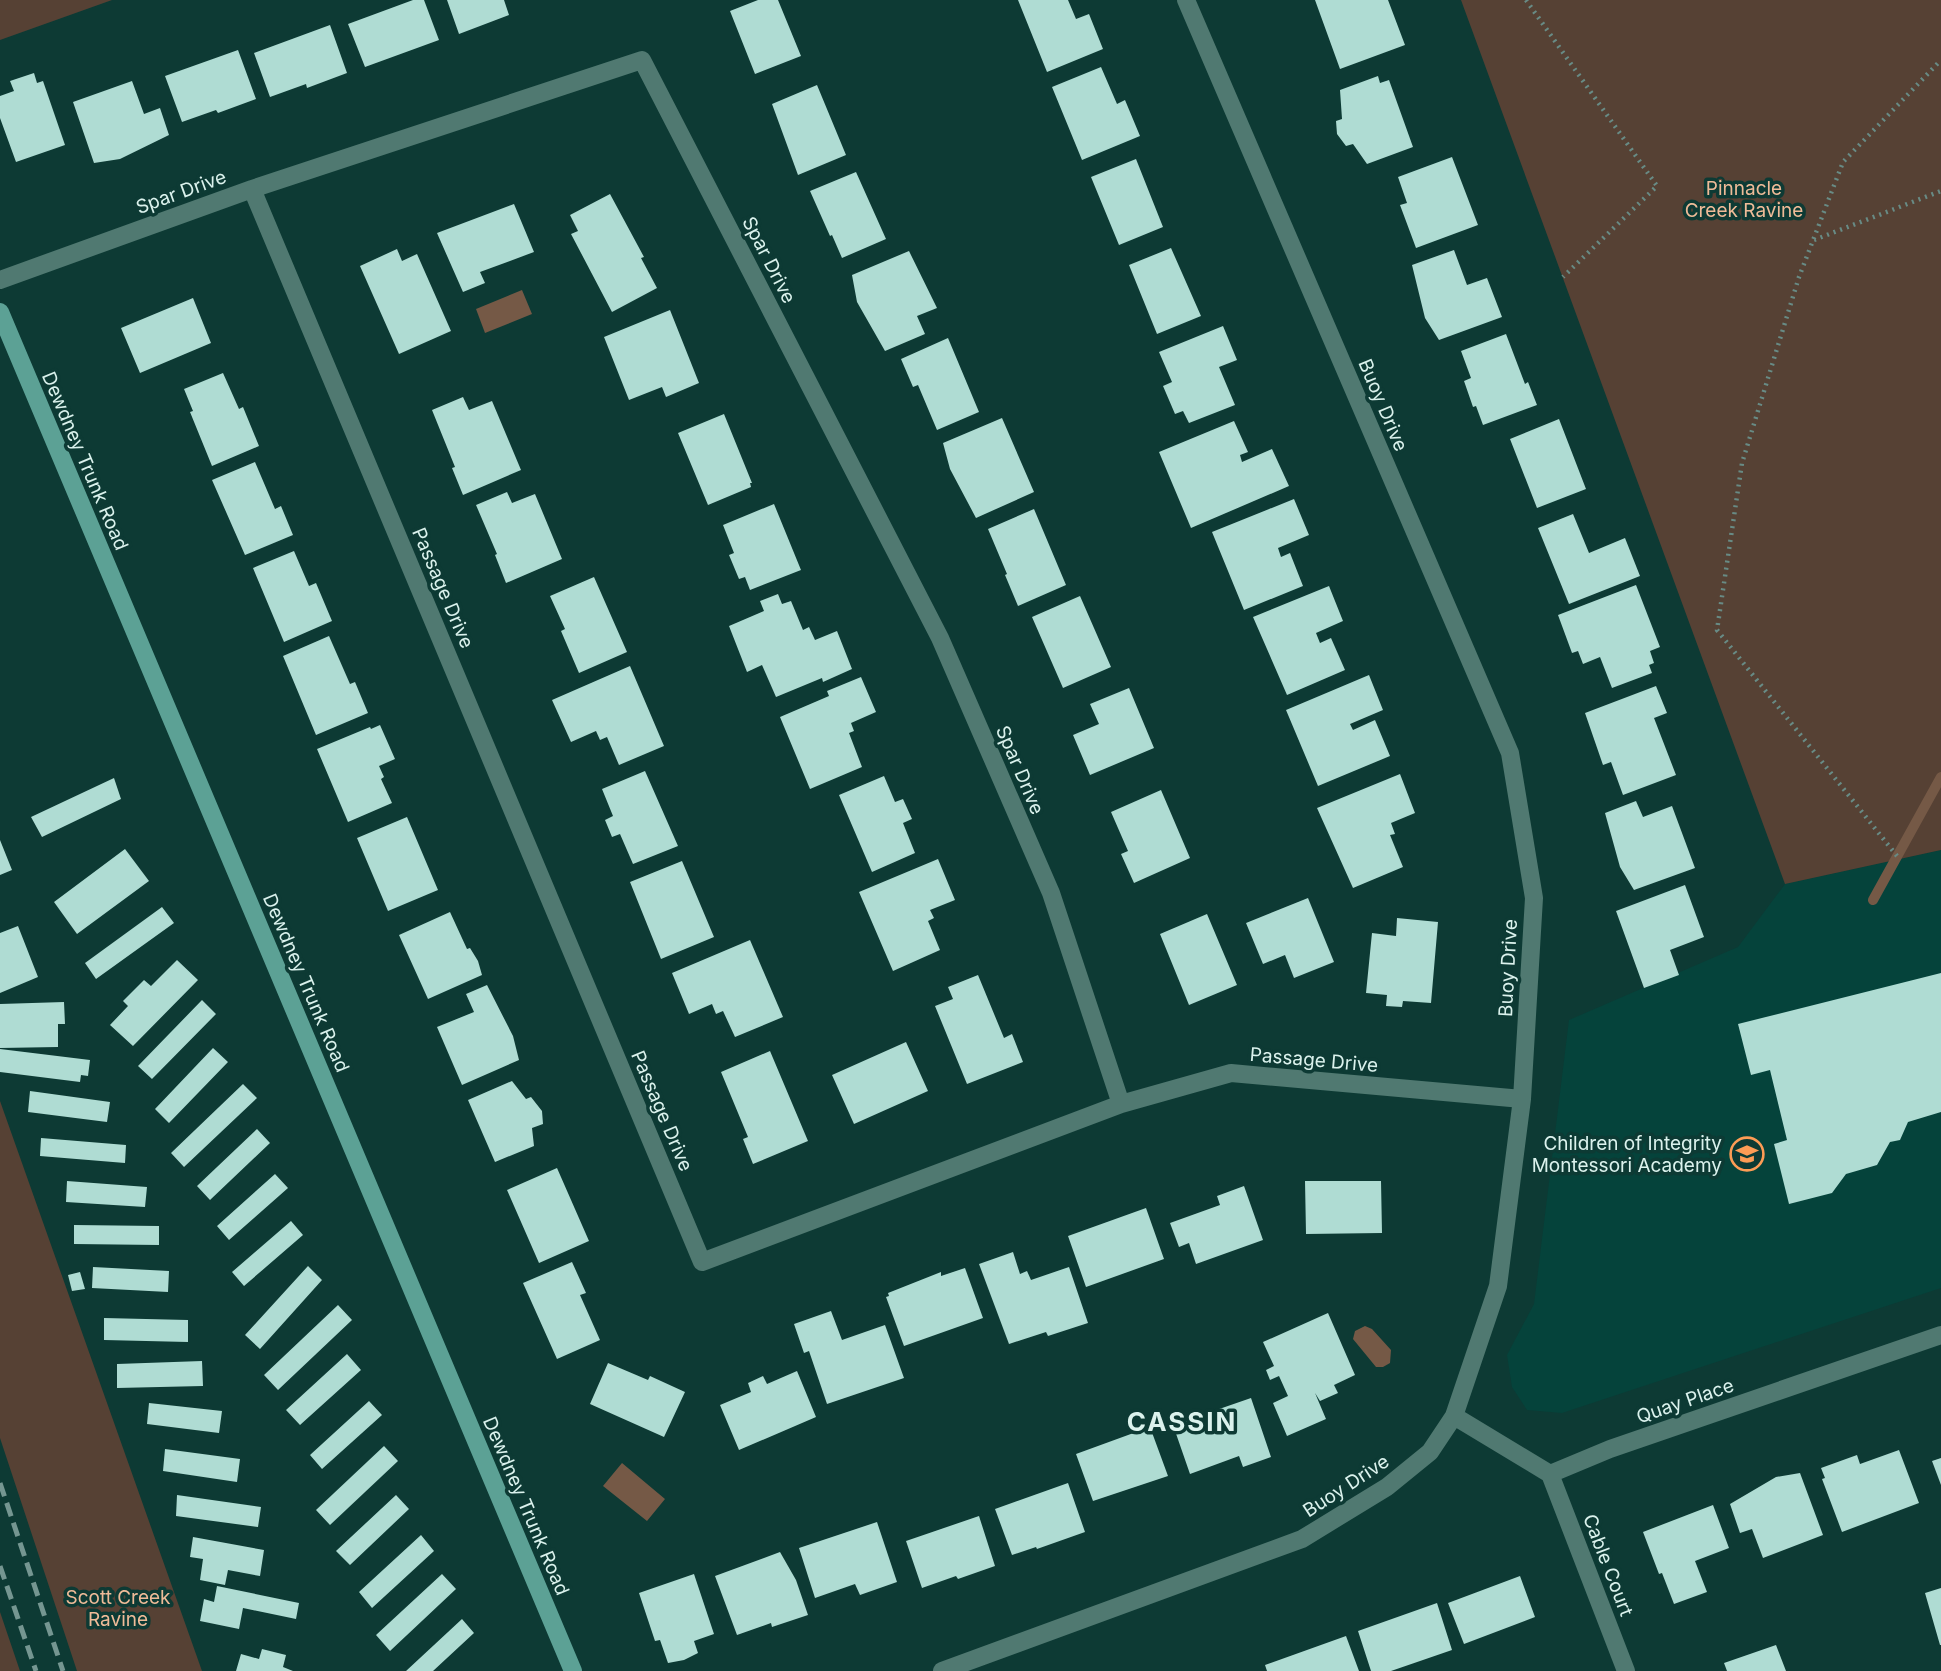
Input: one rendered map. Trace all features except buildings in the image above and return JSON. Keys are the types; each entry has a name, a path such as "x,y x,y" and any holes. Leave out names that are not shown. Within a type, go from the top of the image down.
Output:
{"main road":[{"name":"Dewdney Trunk Road","path":"0,312 573,1671"}],"street":[{"name":"Buoy Drive","path":"942,1671 1302,1539 1388,1487 1430,1452 1454,1416 1499,1286 1522,1099 1534,898 1510,753 1186,0"},
{"name":"Spar Drive","path":"0,280 252,189 642,60 940,638 1051,893 1121,1104"},
{"name":"Passage Drive","path":"252,189 702,1262 1121,1104 1231,1073 1522,1099"},
{"name":"Quay Place","path":"1550,1474 1611,1449 1941,1335"},
{"path":"1454,1416 1550,1474"},
{"name":"Cable Court","path":"1550,1474 1626,1671"}],"path":[{"path":"1526,0 1657,186 1563,277"},
{"path":"1897,856 1717,630 1742,463 1799,277 1843,162 1941,60"},
{"path":"1813,240 1941,191"}],"shaded area":[{"path":"522,290 532,314 485,333 476,309"},
{"name":"Children of Integrity Montessori Academy","path":"1941,850 1941,1288 1562,1413 1527,1410 1512,1387 1507,1355 1534,1304 1569,1020 1738,947 1785,884"},
{"path":"1365,1326 1372,1329 1391,1350 1390,1363 1383,1367 1376,1367 1353,1339 1355,1331"},
{"path":"622,1463 665,1499 647,1521 603,1486"}],"green space":[{"path":"0,0 112,0 0,40"},
{"name":"Pinnacle Creek Ravine","path":"1461,0 1941,0 1941,850 1785,884"},
{"name":"Scott Creek Ravine","path":"0,1101 202,1671 77,1671 0,1438"},
{"path":"0,1612 20,1671 0,1671"}],"waterway":[{"path":"1873,900 1941,777"}],"railway":[{"path":"0,1483 63,1671"},
{"path":"0,1566 36,1671"}],"place":[{"name":"Children of Integrity Montessori Academy","path":"1747,1154"}],"district":[{"name":"CASSIN","path":"1182,1421"}]}
